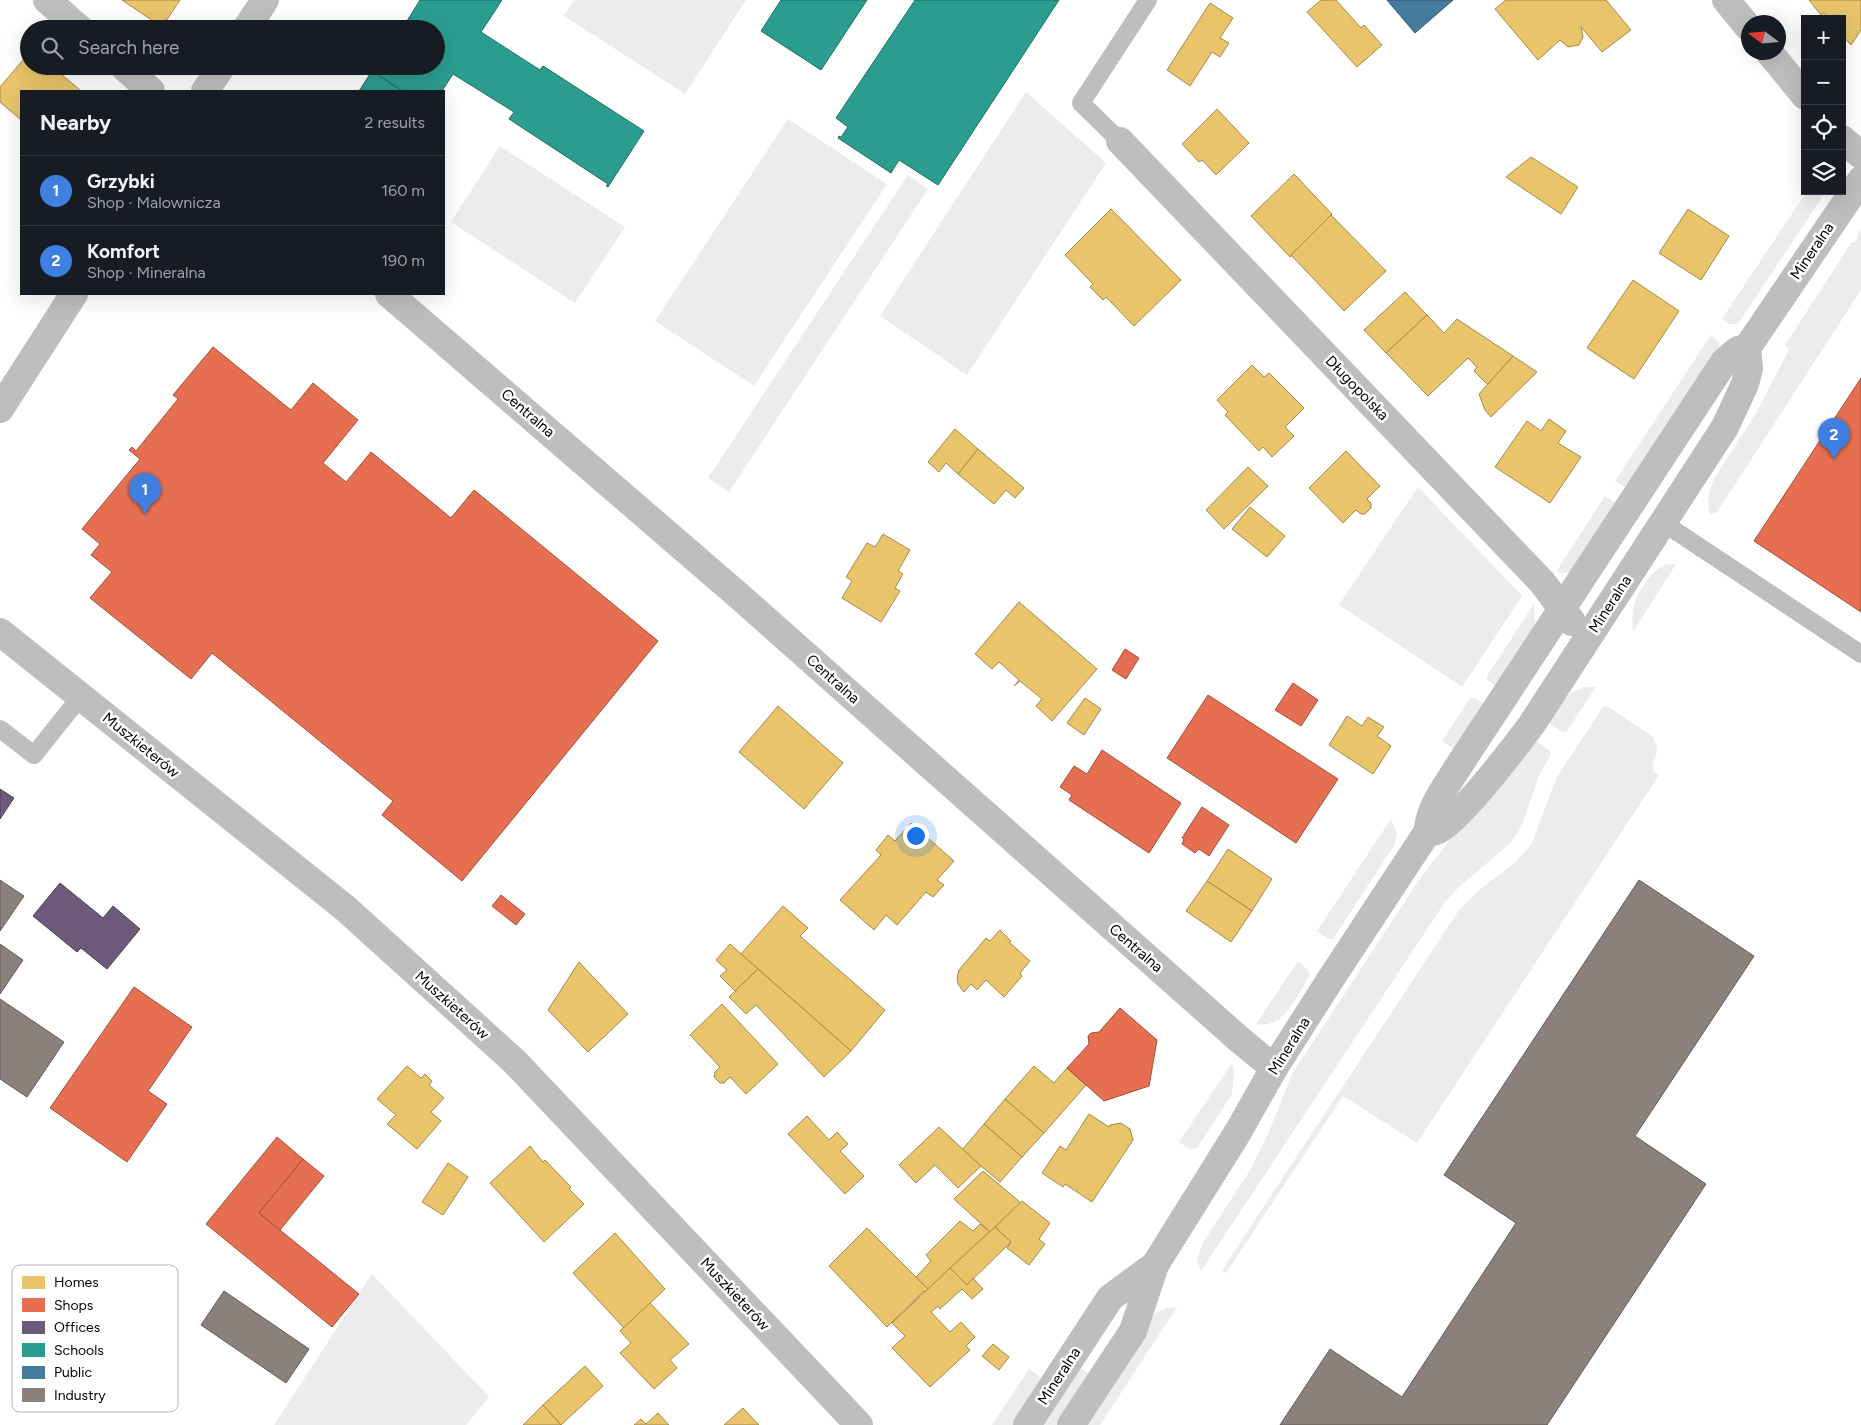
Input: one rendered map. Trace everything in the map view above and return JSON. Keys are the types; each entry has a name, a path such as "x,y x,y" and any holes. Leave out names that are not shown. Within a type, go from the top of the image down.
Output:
{"street":[{"path":"47,0 70,20"},
{"path":"252,20 265,0"},
{"path":"1726,0 1741,18"},
{"path":"1776,60 1801,91"},
{"path":"133,75 150,90"},
{"path":"206,90 216,75"},
{"name":"Długopolska","path":"1120,141 1542,582 1563,608 1586,642"},
{"path":"1846,142 1861,155"},
{"name":"Mineralna","path":"1428,831 1437,831 1458,813 1504,763 1532,724 1725,427 1736,407 1745,384 1749,368 1747,348 1861,180"},
{"path":"0,409 73,295"},
{"name":"Centralna","path":"390,295 739,596 1274,1068"},
{"name":"Mineralna","path":"1071,1425 1133,1332 1154,1265 1238,1132 1274,1068 1428,831 1428,823 1439,799 1456,770 1724,362 1738,350 1747,348"},
{"name":"Muszkieterów","path":"0,632 345,908 514,1061 859,1425"},
{"name":"Mineralna","path":"1027,1425 1110,1298 1154,1265"}],"lane":[{"path":"1120,141 1081,103 1148,0"},
{"path":"1662,522 1861,654"},
{"path":"0,729 34,755 81,696"}],"shaded area":[{"path":"574,0 746,0 685,94 564,16"},
{"path":"1026,92 1106,163 967,375 880,316"},
{"path":"788,119 887,184 754,386 655,321"},
{"path":"500,146 625,227 575,303 451,222"},
{"path":"908,175 928,189 729,492 708,478"},
{"path":"1804,195 1823,195 1738,324 1729,324 1722,319"},
{"path":"1861,229 1861,290 1717,512 1710,515 1710,488 1714,479 1755,415 1789,350 1785,345 1852,242 1857,240"},
{"path":"1711,335 1719,342 1720,353 1631,487 1624,487 1615,481"},
{"path":"1418,487 1522,596 1462,687 1339,605"},
{"path":"1605,496 1615,503 1617,510 1573,571 1566,573 1556,572"},
{"path":"1676,564 1633,632 1632,618 1634,605 1642,588 1660,567"},
{"path":"1534,604 1535,629 1499,688 1487,680 1487,676"},
{"path":"1586,687 1596,687 1567,731 1562,732 1546,721 1568,696"},
{"path":"1470,698 1475,698 1487,706 1457,750 1442,741"},
{"path":"1607,706 1653,737 1657,752 1653,771 1659,775 1417,1143 1343,1096 1226,1273 1222,1270 1459,910 1484,886 1516,862 1531,845 1557,777 1603,707"},
{"path":"1533,739 1550,751 1551,755 1540,774 1522,824 1516,835 1509,844 1459,887 1445,902 1201,1271 1197,1261 1202,1244 1251,1169 1268,1134 1292,1074 1419,880 1462,824"},
{"path":"1391,819 1397,833 1395,844 1333,939 1328,939 1317,931"},
{"path":"1298,961 1307,969 1310,975 1295,1001 1274,1022 1256,1024"},
{"path":"1232,1063 1234,1073 1232,1094 1197,1148 1190,1149 1179,1142"},
{"path":"372,1274 489,1397 466,1425 274,1425"},
{"path":"1177,1307 1100,1425 1082,1425 1155,1313 1167,1308"},
{"path":"1079,1368 1089,1374 1059,1425 1038,1425"},
{"path":"1029,1369 1039,1376 1042,1383 1014,1425 992,1425"}],"building: Homes":[{"path":"122,0 180,0 167,20 152,20"},
{"path":"1321,0 1336,0 1361,28 1364,25 1382,45 1357,67 1307,12"},
{"path":"1506,0 1606,0 1631,30 1602,52 1581,27 1583,37 1579,45 1568,47 1560,40 1538,60 1495,9"},
{"path":"1809,0 1861,0 1861,30 1851,45 1846,39 1846,15 1826,15 1824,13 1821,15"},
{"path":"1210,3 1233,18 1220,38 1229,43 1220,57 1212,52 1190,86 1167,70"},
{"path":"20,64 20,75 62,75 80,90 20,90 20,119 0,102 0,87"},
{"path":"1217,109 1249,143 1216,175 1202,160 1199,162 1182,144"},
{"path":"1531,157 1578,187 1561,214 1506,177"},
{"path":"1294,174 1332,214 1290,257 1251,216"},
{"path":"1111,209 1181,280 1134,326 1106,297 1103,300 1090,287 1093,284 1065,255"},
{"path":"1688,209 1729,236 1701,280 1659,253"},
{"path":"1331,215 1386,271 1344,311 1291,255"},
{"path":"1633,280 1679,311 1634,379 1587,348"},
{"path":"1405,292 1427,315 1386,353 1364,330"},
{"path":"1427,315 1444,333 1457,319 1513,356 1488,385 1474,371 1477,367 1468,358 1428,396 1386,353"},
{"path":"1513,356 1537,372 1491,417 1485,410 1479,394"},
{"path":"1252,365 1264,377 1269,373 1304,408 1285,427 1294,436 1272,457 1263,447 1259,451 1225,415 1228,412 1217,400"},
{"path":"1549,419 1566,431 1558,443 1581,457 1550,503 1495,467 1527,421 1541,431"},
{"path":"955,429 978,449 958,474 946,463 939,472 928,462"},
{"path":"978,449 1024,488 1015,498 1006,490 994,504 958,474"},
{"path":"1346,451 1380,486 1367,499 1371,503 1371,508 1365,514 1361,514 1356,510 1343,523 1309,488"},
{"path":"1248,467 1268,486 1224,529 1206,510"},
{"path":"1250,507 1285,536 1267,557 1232,529"},
{"path":"883,534 910,550 898,571 903,574 895,588 900,591 881,622 842,598 852,581 846,577 867,543 875,547"},
{"path":"1019,602 1097,669 1052,721 1036,706 1042,699 1020,681 1014,686 1019,680 999,662 992,669 975,654"},
{"path":"1085,698 1101,709 1084,735 1067,723"},
{"path":"778,706 843,763 804,809 739,752"},
{"path":"1347,716 1362,726 1368,717 1384,727 1377,736 1391,746 1373,774 1329,745"},
{"path":"911,823 954,861 937,880 944,885 933,897 926,892 897,925 886,915 874,930 840,900 881,855 876,850 888,835 895,841"},
{"path":"1228,849 1272,879 1252,911 1207,881"},
{"path":"1207,881 1252,911 1231,942 1186,911"},
{"path":"783,906 808,928 800,936 885,1010 851,1051 741,954"},
{"path":"1000,930 1011,941 1009,942 1030,961 1020,973 1022,976 1004,997 986,980 977,990 971,984 964,992 958,984 959,970 986,938 990,941"},
{"path":"730,944 758,969 735,991 720,976 727,970 716,960"},
{"path":"579,962 628,1014 588,1052 548,1010"},
{"path":"758,969 851,1051 824,1077 756,1005 746,1014 729,997"},
{"path":"722,1004 778,1064 746,1094 730,1077 724,1083 720,1083 714,1077 715,1072 720,1067 690,1035"},
{"path":"407,1066 421,1078 425,1074 432,1081 429,1085 444,1098 431,1112 441,1121 417,1149 387,1124 396,1115 377,1099"},
{"path":"1034,1066 1054,1083 1067,1068 1086,1085 1044,1133 1005,1099"},
{"path":"1005,1099 1044,1133 1022,1157 984,1124"},
{"path":"1089,1114 1109,1127 1110,1125 1121,1123 1130,1129 1133,1140 1092,1202 1065,1184 1063,1187 1042,1173 1060,1146 1066,1150"},
{"path":"807,1116 829,1140 837,1132 848,1144 840,1151 864,1176 845,1194 788,1134"},
{"path":"984,1124 1022,1157 1000,1182 962,1150"},
{"path":"939,1127 981,1166 958,1188 935,1165 916,1183 899,1165"},
{"path":"530,1146 543,1162 545,1160 571,1187 569,1189 584,1204 544,1242 490,1183"},
{"path":"448,1163 468,1177 443,1215 422,1202"},
{"path":"983,1171 1021,1203 990,1232 954,1199"},
{"path":"1022,1201 1050,1223 1039,1239 1045,1244 1029,1265 1007,1248 1011,1242 995,1227"},
{"path":"960,1221 973,1231 980,1224 990,1232 928,1289 916,1277 931,1261 926,1255"},
{"path":"995,1227 1011,1242 967,1285 950,1268"},
{"path":"867,1228 928,1289 887,1327 829,1266"},
{"path":"615,1233 665,1289 624,1328 573,1273"},
{"path":"950,1268 967,1285 973,1278 983,1289 972,1299 962,1289 940,1309 938,1306 931,1312 950,1332 961,1322 975,1337 966,1346 970,1350 930,1387 892,1348 905,1336 892,1323"},
{"path":"650,1303 689,1344 670,1360 677,1368 654,1389 620,1353 631,1343 620,1331"},
{"path":"993,1344 1009,1357 999,1370 982,1356"},
{"path":"585,1366 603,1386 561,1425 543,1405"},
{"path":"543,1405 561,1425 523,1425"},
{"path":"743,1408 759,1425 724,1425"},
{"path":"658,1413 669,1425 634,1425 641,1419 646,1424"}],"building: Shops":[{"path":"213,347 291,410 313,383 358,420 323,463 346,482 371,452 451,518 474,490 658,641 462,881 382,815 393,801 212,653 191,679 90,598 112,572 91,555 100,544 82,529 140,459 129,450 132,447 136,451 178,399 173,395"},
{"path":"1861,378 1861,612 1754,541"},
{"path":"1125,649 1139,658 1126,679 1112,670"},
{"path":"1293,683 1318,700 1301,726 1275,710"},
{"path":"1208,695 1338,779 1296,843 1167,758"},
{"path":"1102,750 1181,803 1149,853 1069,800 1072,795 1060,787 1074,766 1087,774"},
{"path":"1202,807 1229,825 1209,856 1199,849 1195,853 1182,844 1184,839 1182,838"},
{"path":"501,895 525,914 516,925 492,906"},
{"path":"134,987 192,1027 148,1091 167,1104 127,1162 50,1108"},
{"path":"1120,1008 1157,1040 1149,1086 1104,1101 1067,1068 1089,1044 1088,1036 1091,1033 1099,1032"},
{"path":"277,1137 303,1159 259,1213 359,1294 332,1327 206,1224"},
{"path":"303,1159 324,1176 280,1230 259,1213"}],"building: Offices":[{"path":"0,789 14,798 0,819"},
{"path":"60,883 103,918 113,906 140,929 107,969 81,948 77,952 33,916"}],"building: Schools":[{"path":"420,0 502,0 481,32 540,70 543,66 644,131 608,187 606,186 608,184 509,119 514,112 453,74 443,90 400,90 378,75 445,75 445,20 408,20"},
{"path":"781,0 867,0 821,70 761,31"},
{"path":"915,0 1059,0 938,185 899,160 891,173 838,138 839,136 841,137 848,127 836,118"},
{"path":"369,75 378,75 400,90 360,90"}],"building: Public":[{"path":"1387,0 1453,0 1415,33"}],"building: Industry":[{"path":"0,880 24,896 0,931"},
{"path":"1639,880 1754,956 1635,1136 1706,1184 1547,1425 1280,1425 1330,1349 1402,1397 1516,1223 1444,1175"},
{"path":"0,944 23,960 0,994"},
{"path":"0,999 64,1042 27,1097 0,1079"},
{"path":"224,1291 309,1349 286,1383 201,1325"}],"place":[{"name":"Komfort","path":"1834,459"},
{"name":"Grzybki","path":"145,514"}]}
